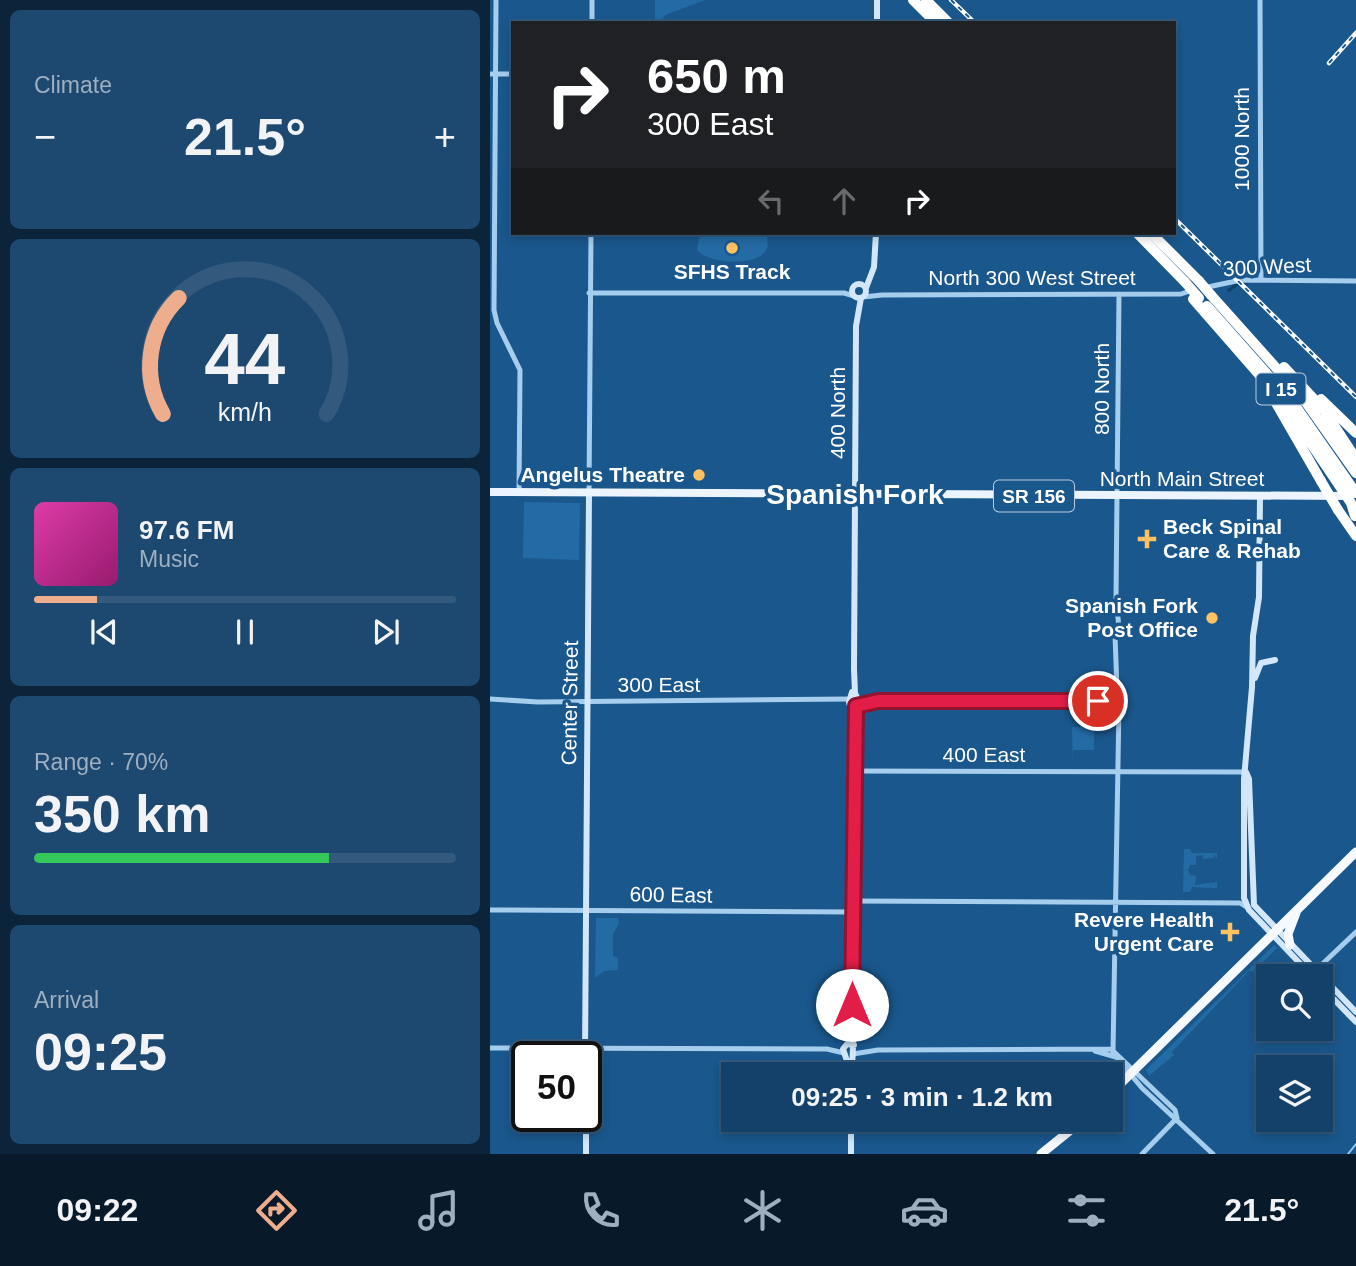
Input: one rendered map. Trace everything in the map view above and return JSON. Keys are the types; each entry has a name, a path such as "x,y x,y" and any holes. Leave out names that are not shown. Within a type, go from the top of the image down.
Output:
{"highway":[{"path":"913,0 934,21"},
{"path":"926,0 947,21"},
{"name":"I 15","path":"1140,235 1182,287 1196,298 1297,408 1353,493"},
{"name":"I 15","path":"1153,235 1243,328 1303,398 1356,473"},
{"path":"1196,298 1283,402 1329,472 1353,493 1356,517"},
{"path":"1243,328 1356,433"},
{"path":"1280,362 1324,410 1356,459"},
{"path":"1254,370 1356,536"},
{"path":"1329,472 1332,487 1324,496 1342,503 1356,517"},
{"path":"1123,1082 1356,852"},
{"path":"1290,945 1288,934 1298,908"},
{"path":"1041,1154 1068,1132"}],"main road":[{"path":"877,0 877,21"},
{"path":"858,297 866,289 873,272 876,235"},
{"path":"856,285 873,272"},
{"path":"856,285 866,289"},
{"path":"856,285 858,297"},
{"name":"400 North","path":"850,1062 858,297"},
{"name":"SR 156","path":"490,492 589,493"},
{"name":"North Main Street","path":"589,493 1260,497 1353,493"},
{"name":"Center Street","path":"585,1041 589,493"},
{"path":"1260,497 1258,610 1247,725 1244,812 1253,902 1274,932 1302,964"},
{"path":"1252,687 1260,663 1276,660"},
{"path":"1246,772 1249,779 1242,900 1306,964"},
{"path":"1333,989 1356,1012"},
{"path":"1333,992 1340,995"},
{"path":"1333,998 1356,1021"},
{"path":"586,1132 586,1154"},
{"path":"851,1132 851,1154"}],"street":[{"path":"496,0 493,74 494,310 497,323 520,370 519,493"},
{"path":"592,0 592,21"},
{"name":"1000 North","path":"1260,0 1261,279"},
{"path":"493,74 511,74"},
{"name":"Center Street","path":"589,493 591,235"},
{"name":"300 West","path":"1182,287 1261,279 1356,281"},
{"path":"841,293 856,285"},
{"name":"North 300 West Street","path":"882,295 1119,294 1182,287"},
{"path":"866,289 882,295"},
{"path":"589,293 841,293 858,297 882,295"},
{"name":"800 North","path":"1114,1013 1119,294"},
{"name":"300 East","path":"490,699 1115,701"},
{"name":"400 East","path":"853,771 1246,772"},
{"path":"852,901 1115,903 1242,900"},
{"name":"600 East","path":"490,910 852,912"},
{"path":"1323,964 1356,932"},
{"path":"1109,1051 1114,1033 1114,1013"},
{"path":"1114,1013 1116,1040 1123,1058 1172,1117 1177,1118 1213,1154"},
{"path":"1109,1051 1116,1040"},
{"path":"490,1048 511,1048"},
{"path":"602,1048 1109,1051 1123,1058"},
{"path":"1109,1051 1133,1072"},
{"path":"1142,1154 1177,1118"}],"shaded area":[{"path":"655,0 705,0 665,15 661,21 650,21 655,20"},
{"name":"SFHS Track","path":"700,235 766,235 768,245 764,253 755,259 729,262 704,256 697,250"},
{"path":"524,502 580,503 579,560 523,558"},
{"path":"1072,727 1094,727 1094,750 1073,750 1073,767"},
{"path":"1184,849 1190,849 1192,853 1217,853 1217,859 1214,854 1214,858 1203,859 1203,855 1196,856 1196,865 1190,865 1188,870 1190,875 1196,876 1195,885 1217,882 1217,888 1211,888 1210,885 1210,888 1192,887 1190,892 1183,892"},
{"path":"596,918 618,918 619,923 613,934 613,956 618,958 618,970 604,971 595,978"},
{"path":"1274,945 1284,952 1277,948 1261,964 1256,964 1256,969 1249,971 1172,1052 1174,1055 1149,1076 1146,1070"}],"waterway":[{"path":"1242,283 1247,283"},
{"path":"1233,287 1238,284"},
{"path":"1348,1154 1356,1144"}],"railway":[{"path":"951,0 973,21"},
{"path":"1329,63 1356,33"},
{"path":"1176,220 1356,397"}],"place":[{"name":"SFHS Track","path":"732,248"},
{"name":"Angelus Theatre","path":"699,475"},
{"name":"Beck Spinal Care & Rehab","path":"1147,539"},
{"name":"Spanish Fork Post Office","path":"1212,618"},
{"name":"Revere Health Urgent Care","path":"1230,932"}],"district":[{"name":"Spanish Fork","path":"855,494"}],"route":[{"path":"852,1005 856,706 878,701 1098,701"}]}
